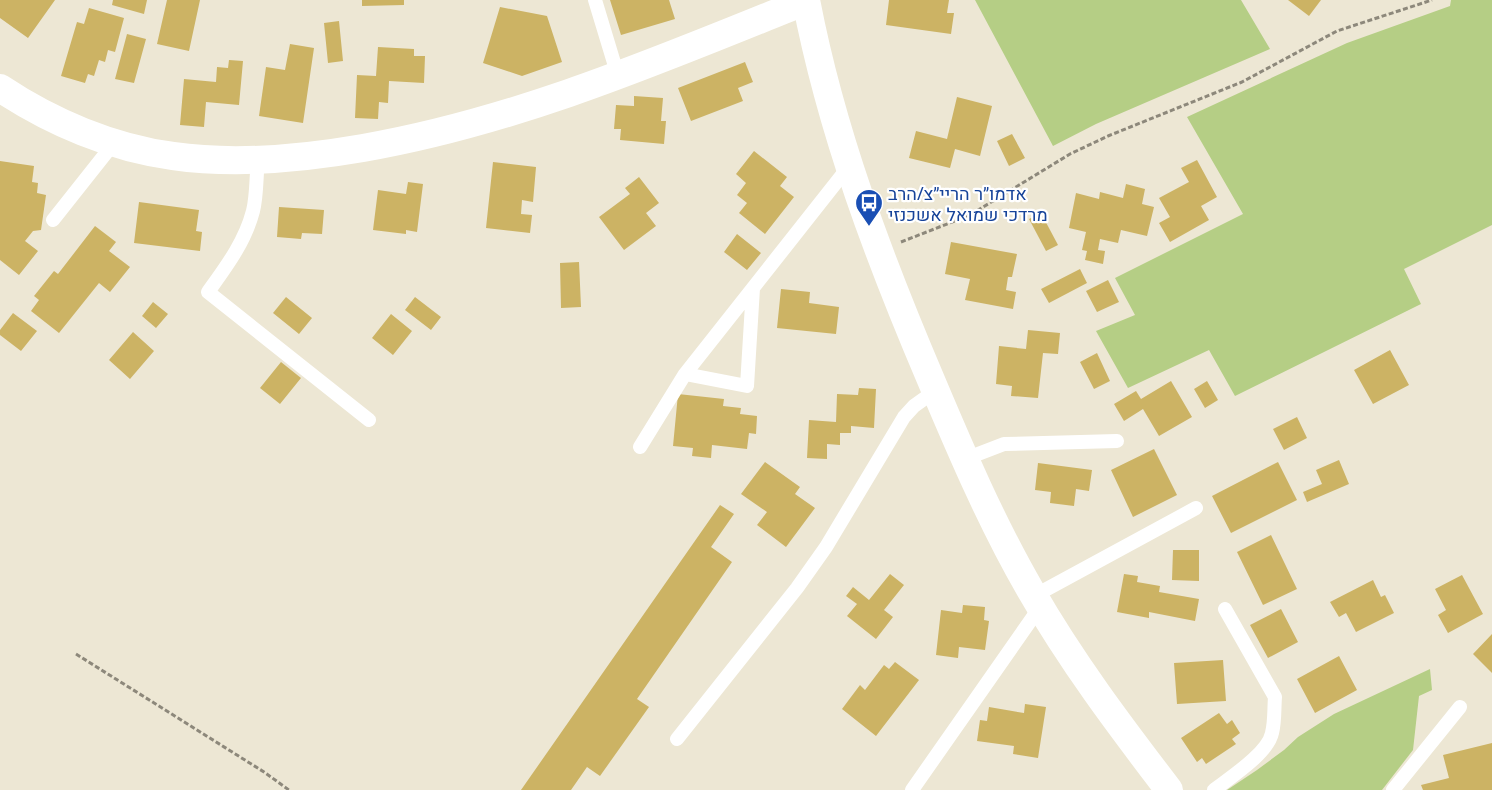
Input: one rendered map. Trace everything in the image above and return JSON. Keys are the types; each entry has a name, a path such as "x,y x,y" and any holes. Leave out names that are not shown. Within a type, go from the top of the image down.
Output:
{"street":[{"path":"0,88 49,117 89,134 171,156 214,160 258,160 340,152 426,135 517,110 618,76 806,1 826,88 850,165 880,251 935,391 965,459 999,530 1037,601 1080,669 1169,790"}],"lane":[{"path":"596,0 618,76"},
{"path":"53,220 114,142"},
{"path":"258,160 253,210 246,232 236,252 208,292 369,420"},
{"path":"640,447 685,374 850,165"},
{"path":"685,374 747,386 753,288"},
{"path":"676,739 797,588 826,547 904,417 914,406 935,391"},
{"path":"965,459 1004,444 1117,442"},
{"path":"912,790 1037,601 1196,508"},
{"path":"1214,790 1260,753 1268,743 1272,733 1275,697 1225,609"},
{"path":"1393,790 1460,707"}],"path":[{"path":"880,251 970,214 1070,154 1108,136 1242,82 1337,31 1432,0"},
{"path":"76,654 264,772 289,790"}],"green space":[{"path":"975,0 1241,0 1270,49 1096,124 1053,146"},
{"path":"1451,0 1492,0 1492,225 1404,269 1421,304 1235,396 1209,350 1128,388 1096,331 1135,315 1115,278 1243,214 1187,117 1347,43 1450,6"},
{"path":"1430,669 1432,690 1419,696 1413,750 1382,790 1227,790 1284,750 1298,737 1334,714"}],"building":[{"path":"0,0 55,0 28,38 0,18"},
{"path":"113,0 147,0 144,14 112,5"},
{"path":"167,0 200,0 189,51 157,44"},
{"path":"362,0 404,0 404,5 362,6"},
{"path":"610,0 669,0 675,19 621,35"},
{"path":"889,0 949,0 947,13 954,13 951,34 886,25"},
{"path":"1288,0 1321,0 1309,16"},
{"path":"500,7 547,16 562,62 522,76 483,63"},
{"path":"89,8 124,18 115,52 108,50 105,62 99,60 94,76 88,74 85,83 61,76 77,22 84,24"},
{"path":"339,21 343,61 328,63 324,23"},
{"path":"127,34 146,39 134,83 115,79"},
{"path":"290,44 314,48 303,123 259,116 266,67 285,70"},
{"path":"378,47 414,49 414,56 425,56 424,83 389,81 388,103 379,102 378,119 355,118 357,75 376,76"},
{"path":"229,60 243,61 239,105 206,102 204,127 180,125 184,79 216,82 217,67 228,68"},
{"path":"745,62 753,82 738,88 743,101 691,121 678,88"},
{"path":"634,96 663,98 661,121 666,121 664,144 620,140 621,129 614,129 616,105 634,106"},
{"path":"957,97 992,106 980,156 955,149 950,168 909,158 916,131 947,139"},
{"path":"1012,134 1025,158 1009,166 997,141"},
{"path":"754,151 787,177 780,186 794,197 765,234 739,213 747,203 737,195 746,183 736,174"},
{"path":"1197,160 1217,197 1201,206 1209,220 1170,242 1159,223 1170,217 1159,198 1189,182 1181,168"},
{"path":"0,161 34,166 32,182 38,183 37,193 46,195 41,230 33,231 25,241 38,251 19,275 0,260"},
{"path":"493,162 536,167 533,202 522,200 521,214 532,215 530,233 486,228"},
{"path":"639,177 659,203 646,213 656,226 624,250 599,217 630,194 625,188"},
{"path":"408,182 423,184 417,232 406,230 406,234 373,230 378,190 406,194"},
{"path":"1126,184 1145,189 1142,204 1154,207 1147,236 1121,230 1118,243 1100,239 1098,250 1105,251 1103,264 1085,260 1087,251 1082,250 1086,232 1069,228 1076,193 1099,199 1100,192 1123,198"},
{"path":"139,202 199,210 196,231 202,232 200,251 134,243"},
{"path":"279,207 324,210 322,234 302,233 301,239 277,237"},
{"path":"1041,213 1058,245 1046,251 1029,219"},
{"path":"95,226 116,242 109,251 130,267 110,292 99,283 59,333 31,311 39,300 34,296 54,271 58,274"},
{"path":"737,234 761,253 747,270 724,252"},
{"path":"951,242 1017,254 1012,277 1008,277 1006,290 1016,292 1013,309 965,300 970,279 945,274"},
{"path":"579,262 581,307 561,308 560,263"},
{"path":"1080,269 1087,283 1049,303 1041,289"},
{"path":"1108,280 1119,302 1097,312 1086,291"},
{"path":"781,289 810,292 809,303 839,307 836,334 777,328"},
{"path":"286,297 312,318 299,334 273,313"},
{"path":"415,297 441,317 431,330 405,310"},
{"path":"153,302 168,314 156,328 142,316"},
{"path":"13,313 37,331 21,351 0,335 0,330"},
{"path":"391,314 412,331 393,355 372,338"},
{"path":"1028,330 1060,333 1058,354 1043,353 1038,398 1011,396 1012,386 996,384 999,346 1026,349"},
{"path":"133,332 154,351 130,379 109,360"},
{"path":"1390,350 1409,385 1373,404 1354,370"},
{"path":"1097,353 1110,381 1094,389 1080,362"},
{"path":"281,362 301,378 280,404 260,388"},
{"path":"1171,381 1192,417 1159,436 1143,409 1124,421 1114,404 1136,391 1141,399"},
{"path":"1207,381 1218,400 1205,408 1194,389"},
{"path":"859,388 876,389 874,428 851,426 851,433 840,433 840,445 827,444 827,459 807,458 809,420 836,422 837,394 858,395"},
{"path":"678,394 724,399 723,406 741,408 740,414 757,416 756,434 749,433 747,449 712,445 711,458 692,456 693,448 673,446"},
{"path":"1297,417 1307,438 1284,450 1273,429"},
{"path":"1154,449 1177,495 1133,517 1111,470"},
{"path":"1339,460 1349,484 1307,502 1303,492 1322,484 1316,470"},
{"path":"765,462 800,487 795,494 815,508 786,547 757,525 767,512 741,494"},
{"path":"1278,462 1297,500 1231,533 1212,496"},
{"path":"1038,463 1092,470 1089,491 1076,489 1074,506 1050,503 1051,492 1035,490"},
{"path":"720,505 734,514 711,547 732,562 637,699 649,707 600,776 587,767 571,790 521,790"},
{"path":"1271,535 1297,589 1263,605 1237,552"},
{"path":"1173,550 1199,550 1199,581 1172,580"},
{"path":"890,574 904,585 884,610 893,617 876,639 847,616 857,604 846,596 853,587 869,600"},
{"path":"1124,574 1138,576 1137,582 1160,586 1159,592 1199,599 1195,621 1149,612 1149,618 1117,612"},
{"path":"1462,575 1483,614 1448,633 1438,615 1446,610 1435,589"},
{"path":"1373,580 1381,597 1385,595 1394,613 1356,632 1346,613 1339,617 1330,602"},
{"path":"963,605 985,607 984,620 989,621 985,650 959,647 958,658 936,655 941,610 962,613"},
{"path":"1281,609 1298,642 1268,658 1250,625"},
{"path":"1492,634 1492,673 1473,654"},
{"path":"1339,656 1357,690 1315,713 1297,679"},
{"path":"1223,660 1226,701 1177,704 1174,663"},
{"path":"895,662 919,680 876,736 842,709 860,685 865,690 884,665 889,669"},
{"path":"1025,704 1046,707 1038,758 1013,754 1014,746 977,741 980,720 987,721 989,707 1024,713"},
{"path":"1219,713 1227,724 1232,720 1240,733 1232,739 1236,744 1206,764 1202,758 1197,762 1181,738"},
{"path":"1492,743 1492,790 1423,790 1421,785 1449,778 1443,755"}],"place":[{"name":"אדמו״ר הריי״צ/הרב מרדכי שמואל אשכנזי","path":"869,227"}]}
